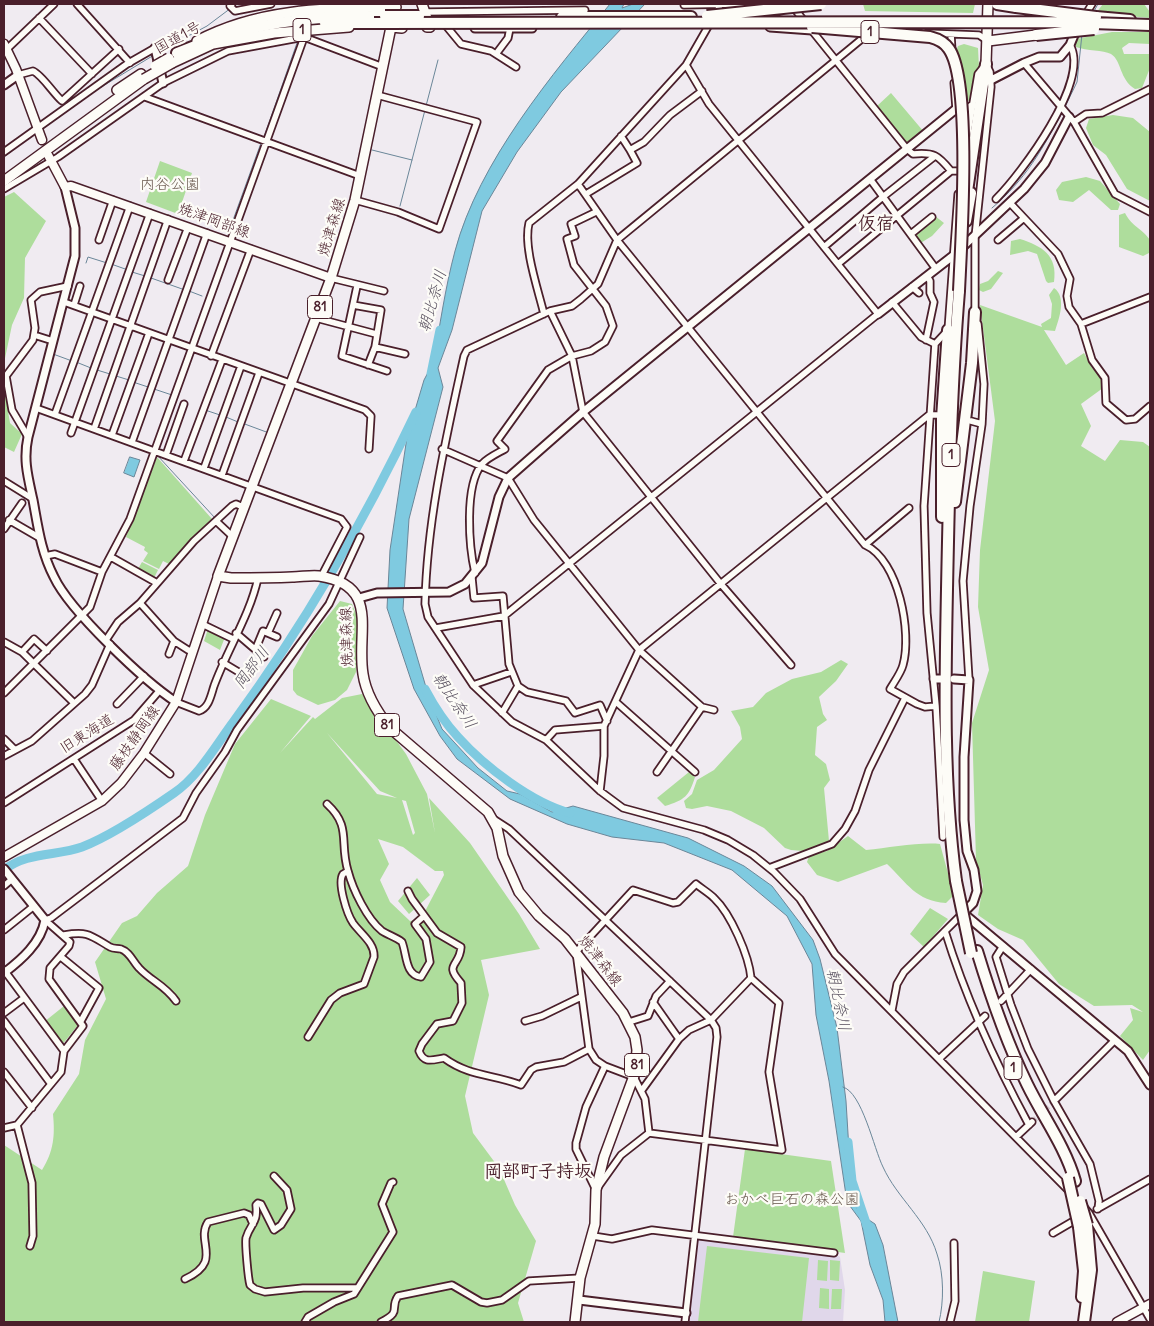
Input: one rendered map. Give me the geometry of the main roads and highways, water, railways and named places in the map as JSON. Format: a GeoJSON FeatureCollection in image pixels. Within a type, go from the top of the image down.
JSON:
{"type":"FeatureCollection","features":[{"type":"Feature","properties":{"kind":"highway"},"geometry":{"type":"LineString","coordinates":[[691,17],[820,4]]}},
{"type":"Feature","properties":{"kind":"highway"},"geometry":{"type":"LineString","coordinates":[[997,4],[1150,25]]}},
{"type":"Feature","properties":{"kind":"highway","name":"1"},"geometry":{"type":"LineString","coordinates":[[172,58],[220,36],[274,22],[324,16],[885,16],[1073,25]]}},
{"type":"Feature","properties":{"kind":"highway","name":"1"},"geometry":{"type":"LineString","coordinates":[[213,44],[255,32],[290,26],[326,23],[739,21],[1150,25]]}},
{"type":"Feature","properties":{"kind":"highway","name":"1"},"geometry":{"type":"LineString","coordinates":[[739,21],[930,37],[945,44],[950,50],[956,66],[959,95],[964,221]]}},
{"type":"Feature","properties":{"kind":"highway"},"geometry":{"type":"LineString","coordinates":[[1036,35],[1068,30],[1150,25]]}},
{"type":"Feature","properties":{"kind":"highway"},"geometry":{"type":"LineString","coordinates":[[964,221],[981,132],[986,64]]}},
{"type":"Feature","properties":{"kind":"highway"},"geometry":{"type":"LineString","coordinates":[[959,881],[954,798],[951,683],[953,516],[964,221],[986,64]]}},
{"type":"Feature","properties":{"kind":"highway","name":"1"},"geometry":{"type":"LineString","coordinates":[[961,291],[948,508],[945,680],[949,788],[959,881],[984,998],[1007,1056],[1071,1179],[1083,1226],[1091,1270],[1081,1321]]}},
{"type":"Feature","properties":{"kind":"highway"},"geometry":{"type":"LineString","coordinates":[[953,516],[972,363],[975,312]]}},
{"type":"Feature","properties":{"kind":"highway"},"geometry":{"type":"LineString","coordinates":[[947,620],[943,579],[941,482],[948,330]]}},
{"type":"Feature","properties":{"kind":"main road"},"geometry":{"type":"LineString","coordinates":[[986,64],[988,4]]}},
{"type":"Feature","properties":{"kind":"main road"},"geometry":{"type":"LineString","coordinates":[[396,5],[392,27],[430,27],[424,8]]}},
{"type":"Feature","properties":{"kind":"main road","name":"国道1号"},"geometry":{"type":"LineString","coordinates":[[4,173],[143,77],[207,36],[262,17],[299,10],[396,5]]}},
{"type":"Feature","properties":{"kind":"main road","name":"国道1号"},"geometry":{"type":"LineString","coordinates":[[172,58],[213,44],[274,32],[392,27]]}},
{"type":"Feature","properties":{"kind":"main road","name":"焼津森線"},"geometry":{"type":"LineString","coordinates":[[392,27],[382,66],[355,200],[331,278],[252,486],[242,507],[218,576],[258,578],[322,577],[338,582],[355,592],[360,598],[362,614],[362,673],[370,699],[379,715],[390,728],[492,818],[503,856],[519,892],[539,916],[576,952],[629,1022],[637,1050],[634,1077],[604,1157],[596,1190],[593,1236],[580,1278],[575,1322]]}},
{"type":"Feature","properties":{"kind":"main road"},"geometry":{"type":"LineString","coordinates":[[988,41],[1036,35]]}},
{"type":"Feature","properties":{"kind":"main road"},"geometry":{"type":"LineString","coordinates":[[5,46],[42,140]]}},
{"type":"Feature","properties":{"kind":"main road","name":"国道1号"},"geometry":{"type":"LineString","coordinates":[[4,180],[143,77]]}},
{"type":"Feature","properties":{"kind":"main road","name":"焼津岡部線"},"geometry":{"type":"LineString","coordinates":[[50,158],[64,187],[71,186],[130,206],[331,278]]}},
{"type":"Feature","properties":{"kind":"main road","name":"藤枝静岡線"},"geometry":{"type":"LineString","coordinates":[[4,857],[102,800],[121,783],[144,753],[176,702],[218,576]]}},
{"type":"Feature","properties":{"kind":"main road"},"geometry":{"type":"LineString","coordinates":[[1117,1322],[1147,1306]]}},
{"type":"Feature","properties":{"kind":"water"},"geometry":{"type":"Polygon","coordinates":[[[610,4],[624,4],[622,8],[633,4],[645,4],[561,92],[517,152],[482,211],[452,330],[438,368],[443,387],[409,519],[403,609],[428,694],[442,729],[478,768],[507,791],[520,794],[552,812],[573,806],[688,838],[744,866],[772,886],[813,940],[820,959],[837,1028],[846,1101],[852,1199],[860,1214],[875,1224],[883,1245],[898,1322],[885,1322],[883,1300],[870,1265],[861,1221],[847,1202],[829,1081],[816,1015],[812,964],[787,916],[732,870],[664,843],[612,837],[567,824],[510,799],[457,759],[440,736],[414,689],[387,608],[390,550],[407,437],[424,380],[433,363],[451,265],[466,217],[481,184],[520,120],[610,4]]]}},
{"type":"Feature","properties":{"kind":"water"},"geometry":{"type":"Polygon","coordinates":[[[130,457],[140,460],[134,477],[124,473],[130,457]]]}},
{"type":"Feature","properties":{"kind":"waterway"},"geometry":{"type":"LineString","coordinates":[[9,42],[50,4]]}},
{"type":"Feature","properties":{"kind":"waterway"},"geometry":{"type":"LineString","coordinates":[[1093,13],[1098,4]]}},
{"type":"Feature","properties":{"kind":"waterway"},"geometry":{"type":"LineString","coordinates":[[160,51],[207,26],[231,8]]}},
{"type":"Feature","properties":{"kind":"waterway"},"geometry":{"type":"LineString","coordinates":[[1065,107],[1077,82],[1082,34]]}},
{"type":"Feature","properties":{"kind":"waterway"},"geometry":{"type":"LineString","coordinates":[[264,137],[297,43]]}},
{"type":"Feature","properties":{"kind":"waterway"},"geometry":{"type":"LineString","coordinates":[[41,130],[98,89],[154,55]]}},
{"type":"Feature","properties":{"kind":"waterway"},"geometry":{"type":"LineString","coordinates":[[426,106],[438,60]]}},
{"type":"Feature","properties":{"kind":"waterway"},"geometry":{"type":"LineString","coordinates":[[400,206],[425,110]]}},
{"type":"Feature","properties":{"kind":"waterway"},"geometry":{"type":"LineString","coordinates":[[992,208],[1024,175],[1040,152],[1062,113]]}},
{"type":"Feature","properties":{"kind":"waterway"},"geometry":{"type":"LineString","coordinates":[[4,157],[35,133]]}},
{"type":"Feature","properties":{"kind":"waterway"},"geometry":{"type":"LineString","coordinates":[[228,234],[261,143]]}},
{"type":"Feature","properties":{"kind":"waterway"},"geometry":{"type":"LineString","coordinates":[[372,150],[412,160]]}},
{"type":"Feature","properties":{"kind":"waterway"},"geometry":{"type":"LineString","coordinates":[[86,263],[88,257],[107,263]]}},
{"type":"Feature","properties":{"kind":"waterway"},"geometry":{"type":"LineString","coordinates":[[111,264],[128,270]]}},
{"type":"Feature","properties":{"kind":"waterway"},"geometry":{"type":"LineString","coordinates":[[132,272],[145,276]]}},
{"type":"Feature","properties":{"kind":"waterway"},"geometry":{"type":"LineString","coordinates":[[151,278],[185,290]]}},
{"type":"Feature","properties":{"kind":"waterway"},"geometry":{"type":"LineString","coordinates":[[189,291],[202,296]]}},
{"type":"Feature","properties":{"kind":"waterway","name":"朝比奈川"},"geometry":{"type":"LineString","coordinates":[[431,374],[440,330]]}},
{"type":"Feature","properties":{"kind":"waterway"},"geometry":{"type":"LineString","coordinates":[[53,354],[72,361]]}},
{"type":"Feature","properties":{"kind":"waterway"},"geometry":{"type":"LineString","coordinates":[[76,362],[91,368]]}},
{"type":"Feature","properties":{"kind":"waterway"},"geometry":{"type":"LineString","coordinates":[[97,370],[110,374]]}},
{"type":"Feature","properties":{"kind":"waterway"},"geometry":{"type":"LineString","coordinates":[[116,376],[129,380]]}},
{"type":"Feature","properties":{"kind":"waterway"},"geometry":{"type":"LineString","coordinates":[[133,382],[148,387]]}},
{"type":"Feature","properties":{"kind":"waterway"},"geometry":{"type":"LineString","coordinates":[[154,389],[172,395]]}},
{"type":"Feature","properties":{"kind":"waterway"},"geometry":{"type":"LineString","coordinates":[[205,410],[220,415]]}},
{"type":"Feature","properties":{"kind":"waterway","name":"岡部川"},"geometry":{"type":"LineString","coordinates":[[4,870],[22,860],[72,850],[93,842],[117,830],[153,807],[174,793],[191,778],[207,760],[309,609],[355,532],[416,412]]}},
{"type":"Feature","properties":{"kind":"waterway"},"geometry":{"type":"LineString","coordinates":[[226,417],[238,422]]}},
{"type":"Feature","properties":{"kind":"waterway"},"geometry":{"type":"LineString","coordinates":[[242,423],[269,433]]}},
{"type":"Feature","properties":{"kind":"waterway"},"geometry":{"type":"LineString","coordinates":[[157,455],[215,518]]}},
{"type":"Feature","properties":{"kind":"waterway","name":"朝比奈川"},"geometry":{"type":"LineString","coordinates":[[425,689],[449,726],[481,760],[510,782],[540,801],[570,813]]}},
{"type":"Feature","properties":{"kind":"waterway"},"geometry":{"type":"LineString","coordinates":[[843,1087],[850,1091],[856,1099],[867,1122],[883,1167],[896,1189],[926,1230],[937,1254],[942,1279],[939,1322]]}},
{"type":"Feature","properties":{"kind":"waterway","name":"朝比奈川"},"geometry":{"type":"LineString","coordinates":[[848,1142],[852,1181],[867,1226]]}},
{"type":"Feature","properties":{"kind":"tunnel"},"geometry":{"type":"LineString","coordinates":[[1032,1122],[1054,1101]]}},
{"type":"Feature","properties":{"kind":"district","name":"仮宿"},"geometry":{"type":"Point","coordinates":[876,224]}},
{"type":"Feature","properties":{"kind":"district","name":"岡部町子持坂"},"geometry":{"type":"Point","coordinates":[538,1172]}},
{"type":"Feature","properties":{"kind":"park label","name":"内谷公園"},"geometry":{"type":"Point","coordinates":[170,185]}},
{"type":"Feature","properties":{"kind":"park label","name":"おかべ巨石の森公園"},"geometry":{"type":"Point","coordinates":[792,1200]}}]}
